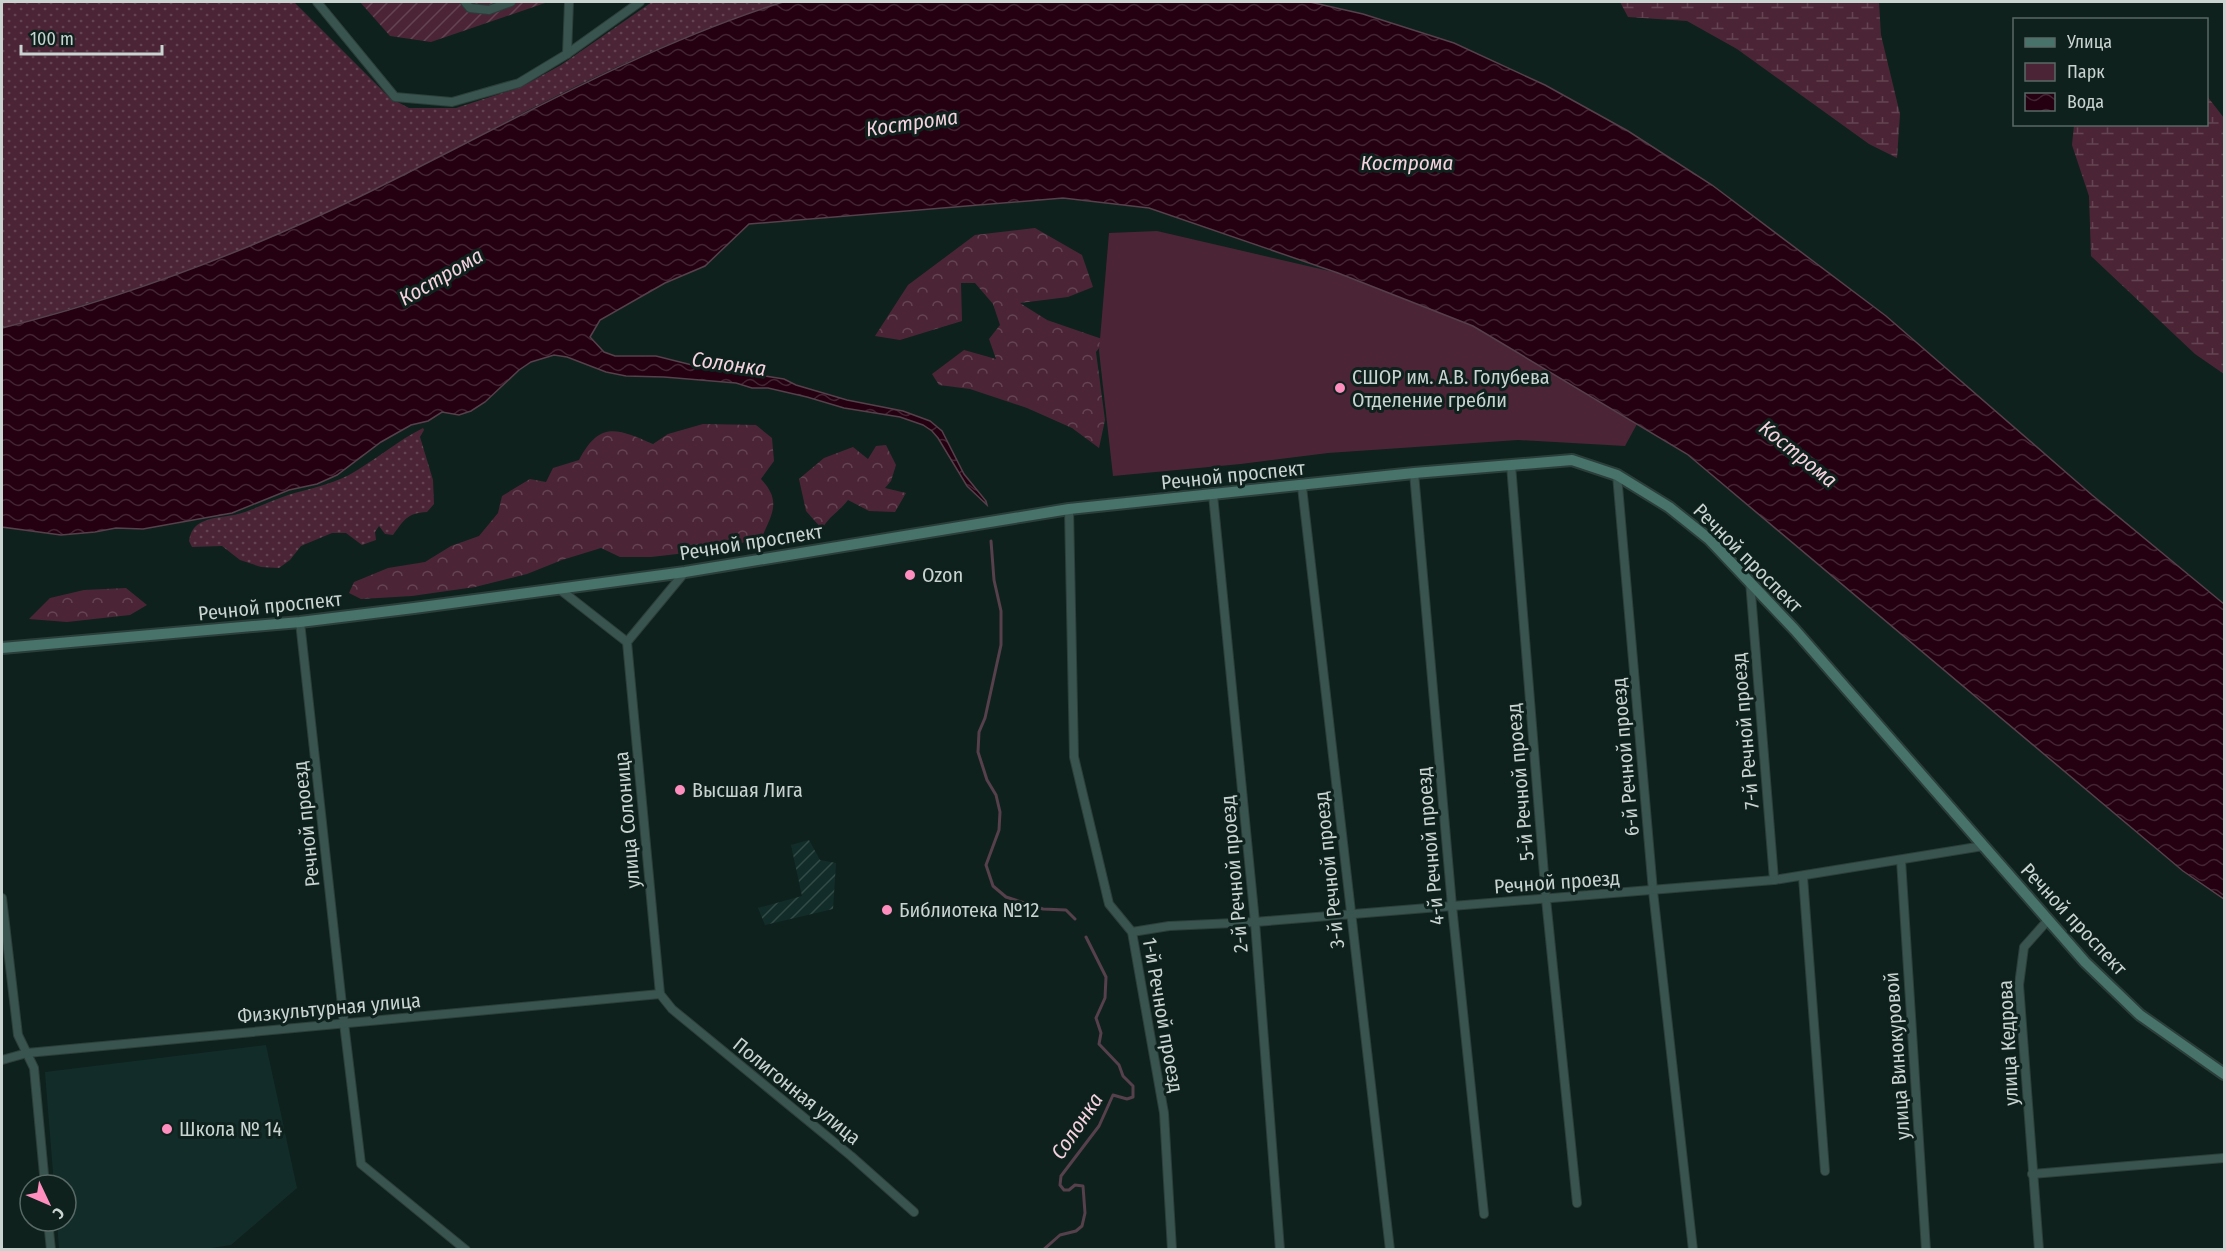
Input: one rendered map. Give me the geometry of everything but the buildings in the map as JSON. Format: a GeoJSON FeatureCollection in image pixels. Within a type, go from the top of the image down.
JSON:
{"type":"FeatureCollection","features":[{"type":"Feature","properties":{"kind":"street"},"geometry":{"type":"LineString","coordinates":[[317,2],[395,98],[452,102],[519,83],[567,54],[640,2]]}},
{"type":"Feature","properties":{"kind":"street"},"geometry":{"type":"LineString","coordinates":[[465,2],[470,8],[489,10],[511,2]]}},
{"type":"Feature","properties":{"kind":"street"},"geometry":{"type":"LineString","coordinates":[[567,54],[569,2]]}},
{"type":"Feature","properties":{"kind":"street","name":"Речной проспект"},"geometry":{"type":"LineString","coordinates":[[2,648],[300,622],[685,572],[1069,509],[1302,487],[1414,473],[1572,460],[1617,476],[1669,507],[1709,539],[1750,580],[2085,962],[2140,1015],[2224,1074]]}},
{"type":"Feature","properties":{"kind":"street","name":"5-й Речной проезд"},"geometry":{"type":"LineString","coordinates":[[1511,465],[1546,899],[1577,1203]]}},
{"type":"Feature","properties":{"kind":"street","name":"4-й Речной проезд"},"geometry":{"type":"LineString","coordinates":[[1414,473],[1452,906],[1484,1214]]}},
{"type":"Feature","properties":{"kind":"street","name":"6-й Речной проезд"},"geometry":{"type":"LineString","coordinates":[[1617,476],[1653,891],[1693,1250]]}},
{"type":"Feature","properties":{"kind":"street","name":"3-й Речной проезд"},"geometry":{"type":"LineString","coordinates":[[1302,487],[1390,1250]]}},
{"type":"Feature","properties":{"kind":"street","name":"2-й Речной проезд"},"geometry":{"type":"LineString","coordinates":[[1213,495],[1255,922],[1280,1250]]}},
{"type":"Feature","properties":{"kind":"street","name":"1-й Речной проезд"},"geometry":{"type":"LineString","coordinates":[[1069,509],[1074,757],[1109,904],[1132,932],[1164,1113],[1172,1250]]}},
{"type":"Feature","properties":{"kind":"street"},"geometry":{"type":"LineString","coordinates":[[558,588],[627,642],[685,572]]}},
{"type":"Feature","properties":{"kind":"street","name":"7-й Речной проезд"},"geometry":{"type":"LineString","coordinates":[[1750,580],[1774,880]]}},
{"type":"Feature","properties":{"kind":"street","name":"Речной проезд"},"geometry":{"type":"LineString","coordinates":[[300,622],[344,1023],[362,1164],[466,1250]]}},
{"type":"Feature","properties":{"kind":"street","name":"улица Солоница"},"geometry":{"type":"LineString","coordinates":[[627,642],[660,994]]}},
{"type":"Feature","properties":{"kind":"street","name":"Речной проезд"},"geometry":{"type":"LineString","coordinates":[[1132,932],[1169,926],[1255,922],[1774,880],[1983,846]]}},
{"type":"Feature","properties":{"kind":"street","name":"улица Винокуровой"},"geometry":{"type":"LineString","coordinates":[[1901,860],[1926,1250]]}},
{"type":"Feature","properties":{"kind":"street"},"geometry":{"type":"LineString","coordinates":[[1803,876],[1825,1171]]}},
{"type":"Feature","properties":{"kind":"street"},"geometry":{"type":"LineString","coordinates":[[2,898],[18,1035],[34,1068],[44,1173]]}},
{"type":"Feature","properties":{"kind":"street","name":"улица Кедрова"},"geometry":{"type":"LineString","coordinates":[[2039,1250],[2019,985],[2024,947],[2048,920]]}},
{"type":"Feature","properties":{"kind":"street","name":"Физкультурная улица"},"geometry":{"type":"LineString","coordinates":[[2,1060],[27,1053],[660,994]]}},
{"type":"Feature","properties":{"kind":"street","name":"Полигонная улица"},"geometry":{"type":"LineString","coordinates":[[660,994],[672,1009],[851,1156],[914,1212]]}},
{"type":"Feature","properties":{"kind":"street"},"geometry":{"type":"LineString","coordinates":[[2032,1174],[2224,1158]]}},
{"type":"Feature","properties":{"kind":"street"},"geometry":{"type":"LineString","coordinates":[[49,1233],[51,1250]]}},
{"type":"Feature","properties":{"kind":"shaded area"},"geometry":{"type":"Polygon","coordinates":[[[809,840],[820,860],[836,863],[833,909],[765,925],[758,908],[802,896],[791,845],[809,840]]]}},
{"type":"Feature","properties":{"kind":"shaded area","name":"Школа № 14"},"geometry":{"type":"Polygon","coordinates":[[[266,1045],[297,1188],[231,1245],[198,1250],[59,1249],[58,1233],[78,1233],[78,1173],[53,1173],[45,1072],[266,1045]]]}},
{"type":"Feature","properties":{"kind":"green space"},"geometry":{"type":"Polygon","coordinates":[[[2,2],[294,2],[390,98],[409,108],[456,108],[521,87],[561,65],[652,2],[783,2],[687,37],[607,72],[369,192],[272,237],[206,264],[138,287],[2,328],[2,2]]]}},
{"type":"Feature","properties":{"kind":"green space"},"geometry":{"type":"Polygon","coordinates":[[[360,2],[548,2],[431,42],[390,36],[360,2]]]}},
{"type":"Feature","properties":{"kind":"green space"},"geometry":{"type":"Polygon","coordinates":[[[1620,2],[1879,2],[1881,35],[1900,114],[1897,158],[1869,144],[1737,49],[1687,21],[1628,17],[1620,2]]]}},
{"type":"Feature","properties":{"kind":"green space"},"geometry":{"type":"Polygon","coordinates":[[[2208,97],[2224,118],[2224,374],[2195,354],[2091,256],[2089,196],[2072,145],[2074,126],[2208,126],[2208,97]]]}},
{"type":"Feature","properties":{"kind":"green space"},"geometry":{"type":"Polygon","coordinates":[[[1035,228],[1082,255],[1093,287],[1068,297],[1020,303],[1047,320],[1105,340],[1096,352],[1105,420],[1099,448],[1072,428],[1027,408],[970,389],[939,385],[932,374],[964,350],[996,359],[989,339],[1000,325],[993,304],[975,283],[961,283],[962,321],[900,340],[875,336],[908,285],[975,235],[1035,228]]]}},
{"type":"Feature","properties":{"kind":"green space","name":"СШОР им. А.В. Голубева Отделение гребли"},"geometry":{"type":"Polygon","coordinates":[[[1157,231],[1338,273],[1473,326],[1637,424],[1625,446],[1518,440],[1328,453],[1113,476],[1099,351],[1109,233],[1157,231]]]}},
{"type":"Feature","properties":{"kind":"green space"},"geometry":{"type":"Polygon","coordinates":[[[703,424],[756,425],[772,438],[774,461],[761,479],[771,494],[773,507],[762,537],[721,549],[651,557],[620,557],[601,548],[527,574],[475,587],[412,596],[361,599],[349,593],[354,582],[388,568],[425,562],[451,546],[479,536],[498,513],[502,496],[530,479],[546,482],[553,468],[579,460],[587,447],[602,433],[620,432],[653,444],[668,434],[703,424]]]}},
{"type":"Feature","properties":{"kind":"green space"},"geometry":{"type":"Polygon","coordinates":[[[423,428],[420,437],[433,480],[434,504],[427,512],[407,518],[393,535],[385,534],[379,526],[375,532],[376,540],[362,545],[346,533],[332,533],[301,546],[290,560],[279,568],[261,567],[240,560],[222,546],[192,547],[189,541],[196,526],[203,522],[245,512],[349,475],[423,428]]]}},
{"type":"Feature","properties":{"kind":"green space"},"geometry":{"type":"Polygon","coordinates":[[[886,445],[896,465],[891,481],[885,488],[906,493],[895,512],[869,511],[848,500],[822,529],[806,511],[799,479],[824,458],[853,447],[868,459],[876,446],[886,445]]]}},
{"type":"Feature","properties":{"kind":"green space"},"geometry":{"type":"Polygon","coordinates":[[[126,588],[147,605],[130,615],[67,622],[29,619],[50,598],[84,590],[126,588]]]}},
{"type":"Feature","properties":{"kind":"water","name":"Кострома"},"geometry":{"type":"Polygon","coordinates":[[[783,2],[1310,2],[1363,14],[1454,43],[1545,85],[1628,131],[1712,185],[1886,316],[2092,495],[2224,604],[2224,899],[2183,871],[1687,454],[1473,326],[1338,273],[1149,208],[1063,198],[749,224],[705,266],[665,283],[600,320],[590,337],[604,352],[615,356],[656,356],[704,368],[739,369],[784,379],[796,385],[847,400],[903,411],[930,421],[942,431],[964,474],[987,505],[967,486],[932,431],[923,425],[900,417],[844,408],[807,397],[768,388],[752,388],[736,383],[626,376],[554,355],[531,362],[519,370],[485,402],[471,411],[459,415],[442,412],[428,421],[411,425],[381,442],[337,475],[317,484],[289,490],[232,513],[143,529],[116,528],[61,535],[2,527],[2,328],[139,288],[272,237],[359,197],[620,66],[728,21],[783,2]]]}},
{"type":"Feature","properties":{"kind":"waterway","name":"Солонка"},"geometry":{"type":"LineString","coordinates":[[991,541],[994,580],[1001,611],[1001,645],[985,718],[979,732],[978,752],[987,780],[996,795],[1000,812],[999,830],[986,865],[993,886],[1006,897],[1043,909],[1066,910],[1075,919]]}},
{"type":"Feature","properties":{"kind":"waterway","name":"Солонка"},"geometry":{"type":"LineString","coordinates":[[1043,1250],[1060,1235],[1076,1231],[1082,1226],[1085,1213],[1083,1186],[1075,1185],[1069,1190],[1064,1190],[1060,1185],[1061,1176],[1099,1126],[1113,1095],[1127,1099],[1133,1097],[1133,1086],[1123,1076],[1119,1065],[1099,1044],[1101,1033],[1096,1018],[1105,998],[1106,977],[1086,937]]}},
{"type":"Feature","properties":{"kind":"place","name":"СШОР им. А.В. Голубева Отделение гребли"},"geometry":{"type":"Point","coordinates":[1340,388]}},
{"type":"Feature","properties":{"kind":"place","name":"Ozon"},"geometry":{"type":"Point","coordinates":[910,575]}},
{"type":"Feature","properties":{"kind":"place","name":"Высшая Лига"},"geometry":{"type":"Point","coordinates":[680,790]}},
{"type":"Feature","properties":{"kind":"place","name":"Библиотека №12"},"geometry":{"type":"Point","coordinates":[887,910]}},
{"type":"Feature","properties":{"kind":"place","name":"Школа № 14"},"geometry":{"type":"Point","coordinates":[167,1129]}}]}
